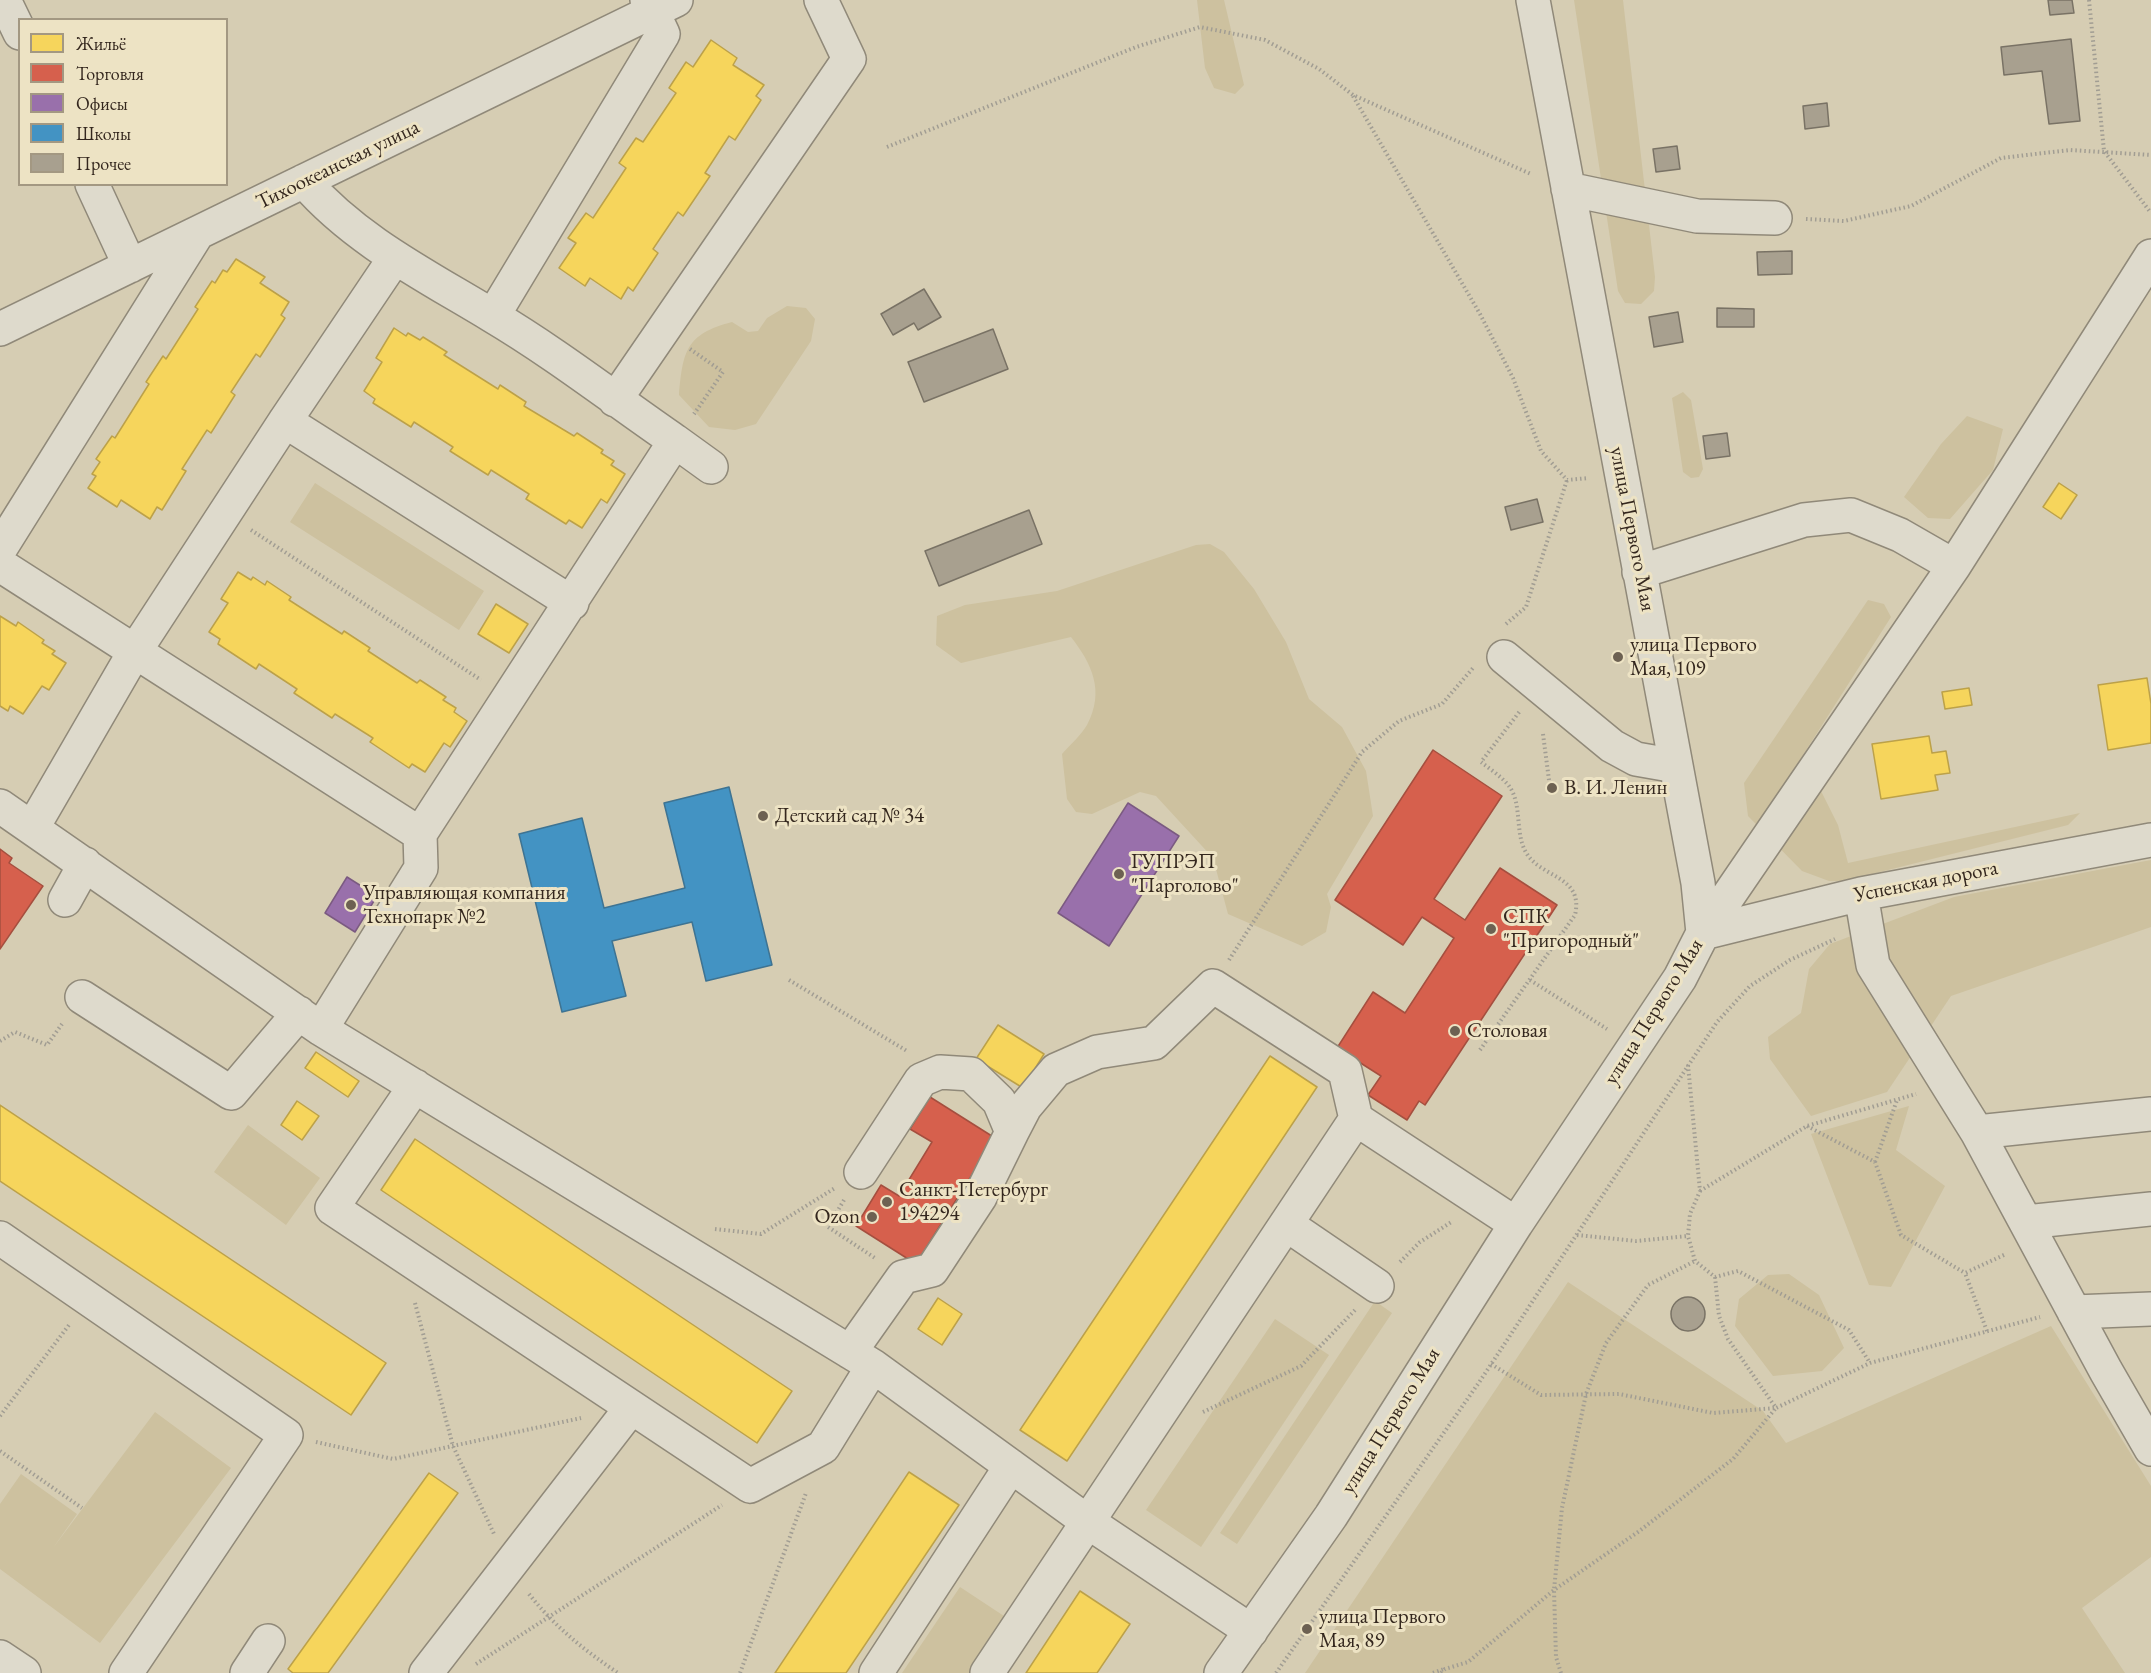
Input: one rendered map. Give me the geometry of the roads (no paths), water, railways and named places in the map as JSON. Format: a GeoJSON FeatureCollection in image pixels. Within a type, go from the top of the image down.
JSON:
{"type":"FeatureCollection","features":[{"type":"Feature","properties":{"kind":"street"},"geometry":{"type":"LineString","coordinates":[[4,0],[18,29]]}},
{"type":"Feature","properties":{"kind":"street"},"geometry":{"type":"LineString","coordinates":[[615,400],[849,59],[821,0]]}},
{"type":"Feature","properties":{"kind":"street","name":"улица Первого Мая"},"geometry":{"type":"LineString","coordinates":[[1221,1673],[1331,1516],[1516,1224],[1680,978],[1704,933],[1698,883],[1533,0]]}},
{"type":"Feature","properties":{"kind":"street"},"geometry":{"type":"LineString","coordinates":[[493,316],[663,34],[659,4]]}},
{"type":"Feature","properties":{"kind":"street","name":"Тихоокеанская улица"},"geometry":{"type":"LineString","coordinates":[[0,329],[197,234],[659,4]]}},
{"type":"Feature","properties":{"kind":"street"},"geometry":{"type":"LineString","coordinates":[[304,181],[326,204],[394,259],[493,316],[711,467]]}},
{"type":"Feature","properties":{"kind":"street"},"geometry":{"type":"LineString","coordinates":[[93,186],[130,266]]}},
{"type":"Feature","properties":{"kind":"street"},"geometry":{"type":"LineString","coordinates":[[1568,189],[1697,216],[1775,218]]}},
{"type":"Feature","properties":{"kind":"street"},"geometry":{"type":"LineString","coordinates":[[0,549],[197,234]]}},
{"type":"Feature","properties":{"kind":"street"},"geometry":{"type":"LineString","coordinates":[[1704,933],[1954,566],[2151,256]]}},
{"type":"Feature","properties":{"kind":"street"},"geometry":{"type":"LineString","coordinates":[[33,827],[135,651],[394,259]]}},
{"type":"Feature","properties":{"kind":"street"},"geometry":{"type":"LineString","coordinates":[[285,421],[572,603]]}},
{"type":"Feature","properties":{"kind":"street"},"geometry":{"type":"LineString","coordinates":[[82,997],[231,1093],[310,1021],[422,868],[420,834],[675,441]]}},
{"type":"Feature","properties":{"kind":"street"},"geometry":{"type":"LineString","coordinates":[[1640,572],[1804,520],[1851,515],[1900,535],[1954,566]]}},
{"type":"Feature","properties":{"kind":"street"},"geometry":{"type":"LineString","coordinates":[[0,565],[420,834]]}},
{"type":"Feature","properties":{"kind":"street"},"geometry":{"type":"LineString","coordinates":[[1494,650],[1612,746],[1635,759],[1676,766]]}},
{"type":"Feature","properties":{"kind":"street"},"geometry":{"type":"LineString","coordinates":[[0,806],[310,1021],[862,1359],[1088,1522],[1251,1631]]}},
{"type":"Feature","properties":{"kind":"street","name":"Успенская дорога"},"geometry":{"type":"LineString","coordinates":[[1704,933],[1861,894],[2151,840]]}},
{"type":"Feature","properties":{"kind":"street"},"geometry":{"type":"LineString","coordinates":[[65,900],[85,864]]}},
{"type":"Feature","properties":{"kind":"street"},"geometry":{"type":"LineString","coordinates":[[1861,894],[1873,964],[1977,1132],[2151,1449]]}},
{"type":"Feature","properties":{"kind":"street"},"geometry":{"type":"LineString","coordinates":[[415,1086],[332,1208],[750,1486],[823,1447],[862,1359],[903,1277],[932,1270],[980,1197],[1025,1107],[1056,1070],[1096,1052],[1154,1043],[1213,986],[1345,1071],[1356,1119],[1516,1224]]}},
{"type":"Feature","properties":{"kind":"street"},"geometry":{"type":"LineString","coordinates":[[861,1172],[921,1080],[940,1072],[971,1074],[999,1101],[1012,1132]]}},
{"type":"Feature","properties":{"kind":"street"},"geometry":{"type":"LineString","coordinates":[[1977,1132],[2151,1114]]}},
{"type":"Feature","properties":{"kind":"street"},"geometry":{"type":"LineString","coordinates":[[987,1673],[1356,1119]]}},
{"type":"Feature","properties":{"kind":"street"},"geometry":{"type":"LineString","coordinates":[[2031,1232],[2151,1209]]}},
{"type":"Feature","properties":{"kind":"street"},"geometry":{"type":"LineString","coordinates":[[1286,1224],[1377,1286]]}},
{"type":"Feature","properties":{"kind":"street"},"geometry":{"type":"LineString","coordinates":[[0,1238],[286,1435],[126,1673]]}},
{"type":"Feature","properties":{"kind":"street"},"geometry":{"type":"LineString","coordinates":[[2074,1312],[2151,1309]]}},
{"type":"Feature","properties":{"kind":"street"},"geometry":{"type":"LineString","coordinates":[[426,1673],[631,1408]]}},
{"type":"Feature","properties":{"kind":"street"},"geometry":{"type":"LineString","coordinates":[[876,1673],[1011,1466]]}},
{"type":"Feature","properties":{"kind":"street"},"geometry":{"type":"LineString","coordinates":[[247,1673],[268,1641]]}},
{"type":"Feature","properties":{"kind":"street"},"geometry":{"type":"LineString","coordinates":[[0,1657],[24,1673]]}},
{"type":"Feature","properties":{"kind":"place","name":"улица Первого Мая, 109"},"geometry":{"type":"Point","coordinates":[1618,657]}},
{"type":"Feature","properties":{"kind":"place","name":"В. И. Ленин"},"geometry":{"type":"Point","coordinates":[1552,788]}},
{"type":"Feature","properties":{"kind":"place","name":"Детский сад № 34"},"geometry":{"type":"Point","coordinates":[763,816]}},
{"type":"Feature","properties":{"kind":"place","name":"ГУПРЭП \"Парголово\""},"geometry":{"type":"Point","coordinates":[1119,874]}},
{"type":"Feature","properties":{"kind":"place","name":"Управляющая компания Технопарк №2"},"geometry":{"type":"Point","coordinates":[351,905]}},
{"type":"Feature","properties":{"kind":"place","name":"СПК \"Пригородный\""},"geometry":{"type":"Point","coordinates":[1491,929]}},
{"type":"Feature","properties":{"kind":"place","name":"Столовая"},"geometry":{"type":"Point","coordinates":[1455,1031]}},
{"type":"Feature","properties":{"kind":"place","name":"Санкт-Петербург 194294"},"geometry":{"type":"Point","coordinates":[887,1202]}},
{"type":"Feature","properties":{"kind":"place","name":"Ozon"},"geometry":{"type":"Point","coordinates":[872,1217]}},
{"type":"Feature","properties":{"kind":"place","name":"улица Первого Мая, 89"},"geometry":{"type":"Point","coordinates":[1307,1629]}}]}
